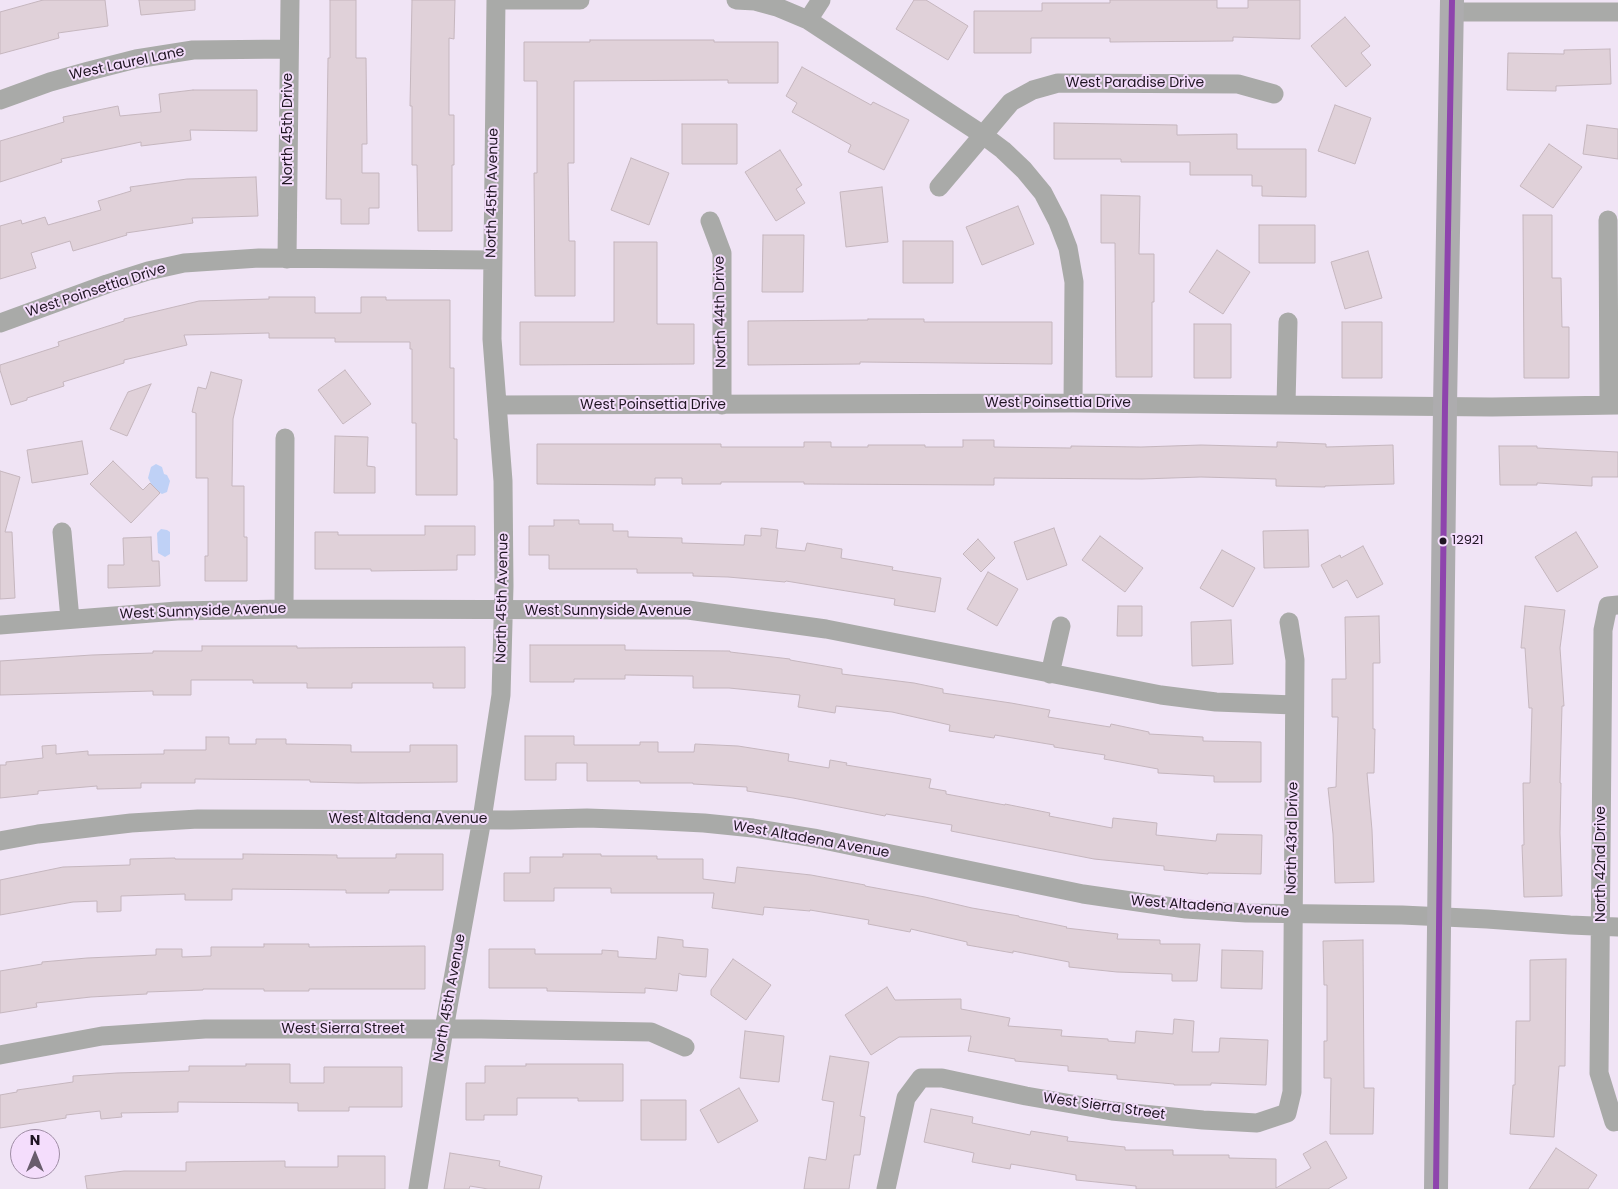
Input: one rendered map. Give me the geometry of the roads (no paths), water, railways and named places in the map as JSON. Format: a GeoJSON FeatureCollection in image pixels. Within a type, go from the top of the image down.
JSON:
{"type":"FeatureCollection","features":[{"type":"Feature","properties":{"kind":"main road"},"geometry":{"type":"LineString","coordinates":[[1436,1189],[1445,406],[1452,6]]}},
{"type":"Feature","properties":{"kind":"street","name":"North 45th Drive"},"geometry":{"type":"LineString","coordinates":[[287,258],[290,0]]}},
{"type":"Feature","properties":{"kind":"street","name":"North 45th Avenue"},"geometry":{"type":"LineString","coordinates":[[418,1189],[444,1029],[482,819],[501,695],[504,611],[503,481],[492,339],[496,0]]}},
{"type":"Feature","properties":{"kind":"street"},"geometry":{"type":"LineString","coordinates":[[504,0],[580,0]]}},
{"type":"Feature","properties":{"kind":"street"},"geometry":{"type":"LineString","coordinates":[[736,0],[755,1],[777,7],[808,20],[983,135],[1003,150],[1043,192],[1068,248],[1074,282],[1073,403]]}},
{"type":"Feature","properties":{"kind":"street"},"geometry":{"type":"LineString","coordinates":[[808,20],[821,0]]}},
{"type":"Feature","properties":{"kind":"street"},"geometry":{"type":"LineString","coordinates":[[1452,6],[1597,6],[1618,12]]}},
{"type":"Feature","properties":{"kind":"street","name":"West Laurel Lane"},"geometry":{"type":"LineString","coordinates":[[0,100],[89,70],[136,59],[193,50],[288,49]]}},
{"type":"Feature","properties":{"kind":"street","name":"West Paradise Drive"},"geometry":{"type":"LineString","coordinates":[[938,187],[1011,102],[1033,90],[1058,83],[1238,84],[1274,94]]}},
{"type":"Feature","properties":{"kind":"street"},"geometry":{"type":"LineString","coordinates":[[1608,220],[1613,405]]}},
{"type":"Feature","properties":{"kind":"street","name":"North 44th Drive"},"geometry":{"type":"LineString","coordinates":[[710,221],[722,253],[722,405]]}},
{"type":"Feature","properties":{"kind":"street","name":"West Poinsettia Drive"},"geometry":{"type":"LineString","coordinates":[[0,323],[148,271],[184,263],[260,258],[492,260]]}},
{"type":"Feature","properties":{"kind":"street"},"geometry":{"type":"LineString","coordinates":[[1286,404],[1288,322]]}},
{"type":"Feature","properties":{"kind":"street","name":"West Poinsettia Drive"},"geometry":{"type":"LineString","coordinates":[[497,405],[1073,403],[1445,406],[1613,405]]}},
{"type":"Feature","properties":{"kind":"street"},"geometry":{"type":"LineString","coordinates":[[284,609],[285,438]]}},
{"type":"Feature","properties":{"kind":"street"},"geometry":{"type":"LineString","coordinates":[[62,532],[70,619]]}},
{"type":"Feature","properties":{"kind":"street","name":"North 42nd Drive"},"geometry":{"type":"LineString","coordinates":[[1613,605],[1603,630],[1609,926],[1600,1073],[1614,1122]]}},
{"type":"Feature","properties":{"kind":"street","name":"West Sunnyside Avenue"},"geometry":{"type":"LineString","coordinates":[[0,626],[177,611],[284,609],[688,610],[826,630],[1161,695],[1216,702],[1294,704]]}},
{"type":"Feature","properties":{"kind":"street","name":"North 43rd Drive"},"geometry":{"type":"LineString","coordinates":[[1287,1113],[1292,1092],[1295,660],[1289,622]]}},
{"type":"Feature","properties":{"kind":"street"},"geometry":{"type":"LineString","coordinates":[[1050,674],[1061,626]]}},
{"type":"Feature","properties":{"kind":"street","name":"West Altadena Avenue"},"geometry":{"type":"LineString","coordinates":[[0,841],[38,834],[131,823],[198,819],[606,818],[704,823],[752,828],[814,838],[1083,894],[1186,909],[1292,914],[1440,917],[1609,926]]}},
{"type":"Feature","properties":{"kind":"street","name":"West Sierra Street"},"geometry":{"type":"LineString","coordinates":[[0,1055],[102,1036],[255,1029],[651,1032],[685,1047]]}},
{"type":"Feature","properties":{"kind":"street","name":"West Sierra Street"},"geometry":{"type":"LineString","coordinates":[[886,1189],[906,1098],[921,1078],[942,1078],[1026,1096],[1112,1111],[1194,1119],[1257,1123],[1287,1113]]}},
{"type":"Feature","properties":{"kind":"water"},"geometry":{"type":"Polygon","coordinates":[[[156,464],[162,467],[164,474],[167,475],[170,481],[167,492],[162,494],[154,489],[148,478],[151,467],[156,464]]]}},
{"type":"Feature","properties":{"kind":"water"},"geometry":{"type":"Polygon","coordinates":[[[161,529],[170,532],[170,554],[165,557],[158,553],[157,533],[161,529]]]}},
{"type":"Feature","properties":{"kind":"place","name":"12921"},"geometry":{"type":"Point","coordinates":[1443,541]}}]}
